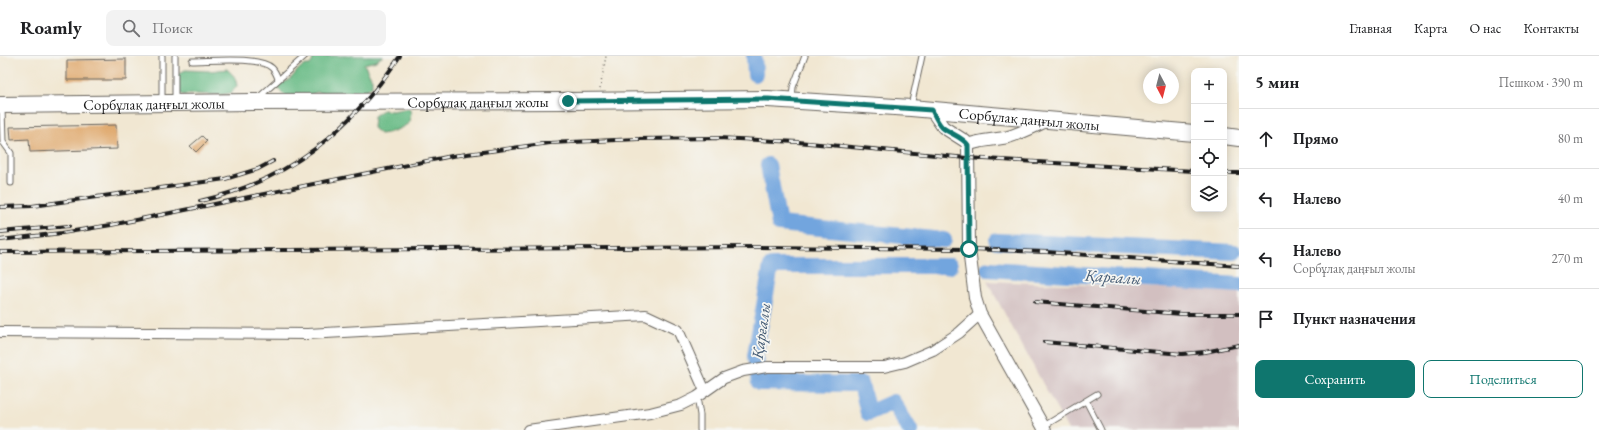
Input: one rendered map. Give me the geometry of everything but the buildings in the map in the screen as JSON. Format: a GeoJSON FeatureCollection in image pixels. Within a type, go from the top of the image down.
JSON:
{"type":"FeatureCollection","features":[{"type":"Feature","properties":{"kind":"main road","name":"Сорбұлақ даңғыл жолы"},"geometry":{"type":"LineString","coordinates":[[1,105],[768,99],[911,108],[1191,134]]}},
{"type":"Feature","properties":{"kind":"main road"},"geometry":{"type":"LineString","coordinates":[[1227,136],[1239,138]]}},
{"type":"Feature","properties":{"kind":"street"},"geometry":{"type":"LineString","coordinates":[[932,110],[943,127],[965,141],[968,145],[969,249],[975,298],[980,314],[1044,428]]}},
{"type":"Feature","properties":{"kind":"street"},"geometry":{"type":"LineString","coordinates":[[968,145],[975,142],[1008,137],[1048,120]]}},
{"type":"Feature","properties":{"kind":"street"},"geometry":{"type":"LineString","coordinates":[[528,430],[650,413],[681,405],[701,394],[724,378],[743,371],[767,367],[884,367],[904,362],[933,350],[952,338],[980,314]]}},
{"type":"Feature","properties":{"kind":"street"},"geometry":{"type":"LineString","coordinates":[[0,332],[308,334],[646,315],[678,330],[701,394]]}},
{"type":"Feature","properties":{"kind":"lane"},"geometry":{"type":"LineString","coordinates":[[162,56],[168,104]]}},
{"type":"Feature","properties":{"kind":"lane"},"geometry":{"type":"LineString","coordinates":[[168,104],[175,56]]}},
{"type":"Feature","properties":{"kind":"lane"},"geometry":{"type":"LineString","coordinates":[[253,102],[305,56]]}},
{"type":"Feature","properties":{"kind":"lane"},"geometry":{"type":"LineString","coordinates":[[792,100],[793,87],[805,56]]}},
{"type":"Feature","properties":{"kind":"lane"},"geometry":{"type":"LineString","coordinates":[[911,108],[922,56]]}},
{"type":"Feature","properties":{"kind":"lane"},"geometry":{"type":"LineString","coordinates":[[192,61],[259,61],[272,68],[278,79]]}},
{"type":"Feature","properties":{"kind":"lane"},"geometry":{"type":"LineString","coordinates":[[1,105],[4,142],[10,153],[11,183]]}},
{"type":"Feature","properties":{"kind":"lane"},"geometry":{"type":"LineString","coordinates":[[700,430],[701,394]]}},
{"type":"Feature","properties":{"kind":"lane"},"geometry":{"type":"LineString","coordinates":[[1044,428],[1097,394]]}},
{"type":"Feature","properties":{"kind":"lane"},"geometry":{"type":"LineString","coordinates":[[1086,401],[1101,430]]}},
{"type":"Feature","properties":{"kind":"path"},"geometry":{"type":"LineString","coordinates":[[598,101],[606,56]]}},
{"type":"Feature","properties":{"kind":"shaded area"},"geometry":{"type":"Polygon","coordinates":[[[987,281],[1239,291],[1239,430],[1068,430],[987,281]]]}},
{"type":"Feature","properties":{"kind":"green space"},"geometry":{"type":"Polygon","coordinates":[[[311,56],[383,56],[376,61],[364,64],[372,79],[372,86],[364,92],[325,94],[317,92],[308,96],[288,98],[279,90],[277,84],[289,80],[298,69],[303,66],[310,65],[313,60],[311,56]]]}},
{"type":"Feature","properties":{"kind":"green space"},"geometry":{"type":"Polygon","coordinates":[[[227,69],[235,77],[237,86],[231,93],[218,95],[183,95],[177,92],[177,75],[185,70],[210,71],[227,69]]]}},
{"type":"Feature","properties":{"kind":"green space"},"geometry":{"type":"Polygon","coordinates":[[[409,108],[411,113],[409,123],[402,127],[391,132],[380,134],[373,128],[374,116],[383,110],[392,111],[409,108]]]}},
{"type":"Feature","properties":{"kind":"waterway","name":"Қарғалы"},"geometry":{"type":"LineString","coordinates":[[754,56],[755,74]]}},
{"type":"Feature","properties":{"kind":"waterway","name":"Қарғалы"},"geometry":{"type":"LineString","coordinates":[[768,165],[779,224],[944,240]]}},
{"type":"Feature","properties":{"kind":"waterway","name":"Қарғалы"},"geometry":{"type":"LineString","coordinates":[[997,241],[1234,252]]}},
{"type":"Feature","properties":{"kind":"waterway","name":"Қарғалы"},"geometry":{"type":"LineString","coordinates":[[910,430],[893,402],[868,413],[861,384],[759,383],[755,356],[771,266],[950,266]]}},
{"type":"Feature","properties":{"kind":"waterway","name":"Қарғалы"},"geometry":{"type":"LineString","coordinates":[[988,269],[1239,285]]}},
{"type":"Feature","properties":{"kind":"railway"},"geometry":{"type":"LineString","coordinates":[[200,201],[232,192],[262,180],[290,166],[315,149],[360,107],[381,83],[400,56]]}},
{"type":"Feature","properties":{"kind":"railway"},"geometry":{"type":"LineString","coordinates":[[0,240],[62,233],[111,225],[452,156],[550,143],[638,139],[718,138],[798,142],[967,158],[1191,171]]}},
{"type":"Feature","properties":{"kind":"railway"},"geometry":{"type":"LineString","coordinates":[[0,207],[32,206],[225,179],[258,169],[273,161]]}},
{"type":"Feature","properties":{"kind":"railway"},"geometry":{"type":"LineString","coordinates":[[1227,173],[1239,173]]}},
{"type":"Feature","properties":{"kind":"railway"},"geometry":{"type":"LineString","coordinates":[[0,232],[69,226]]}},
{"type":"Feature","properties":{"kind":"railway"},"geometry":{"type":"LineString","coordinates":[[0,252],[756,247],[969,249],[1046,252],[1239,266]]}},
{"type":"Feature","properties":{"kind":"railway"},"geometry":{"type":"LineString","coordinates":[[1035,302],[1182,314],[1239,314]]}},
{"type":"Feature","properties":{"kind":"railway"},"geometry":{"type":"LineString","coordinates":[[1044,342],[1182,354],[1205,352],[1239,345]]}},
{"type":"Feature","properties":{"kind":"route"},"geometry":{"type":"LineString","coordinates":[[568,101],[768,99],[932,110],[943,127],[965,141],[968,145],[969,249]]}}]}
